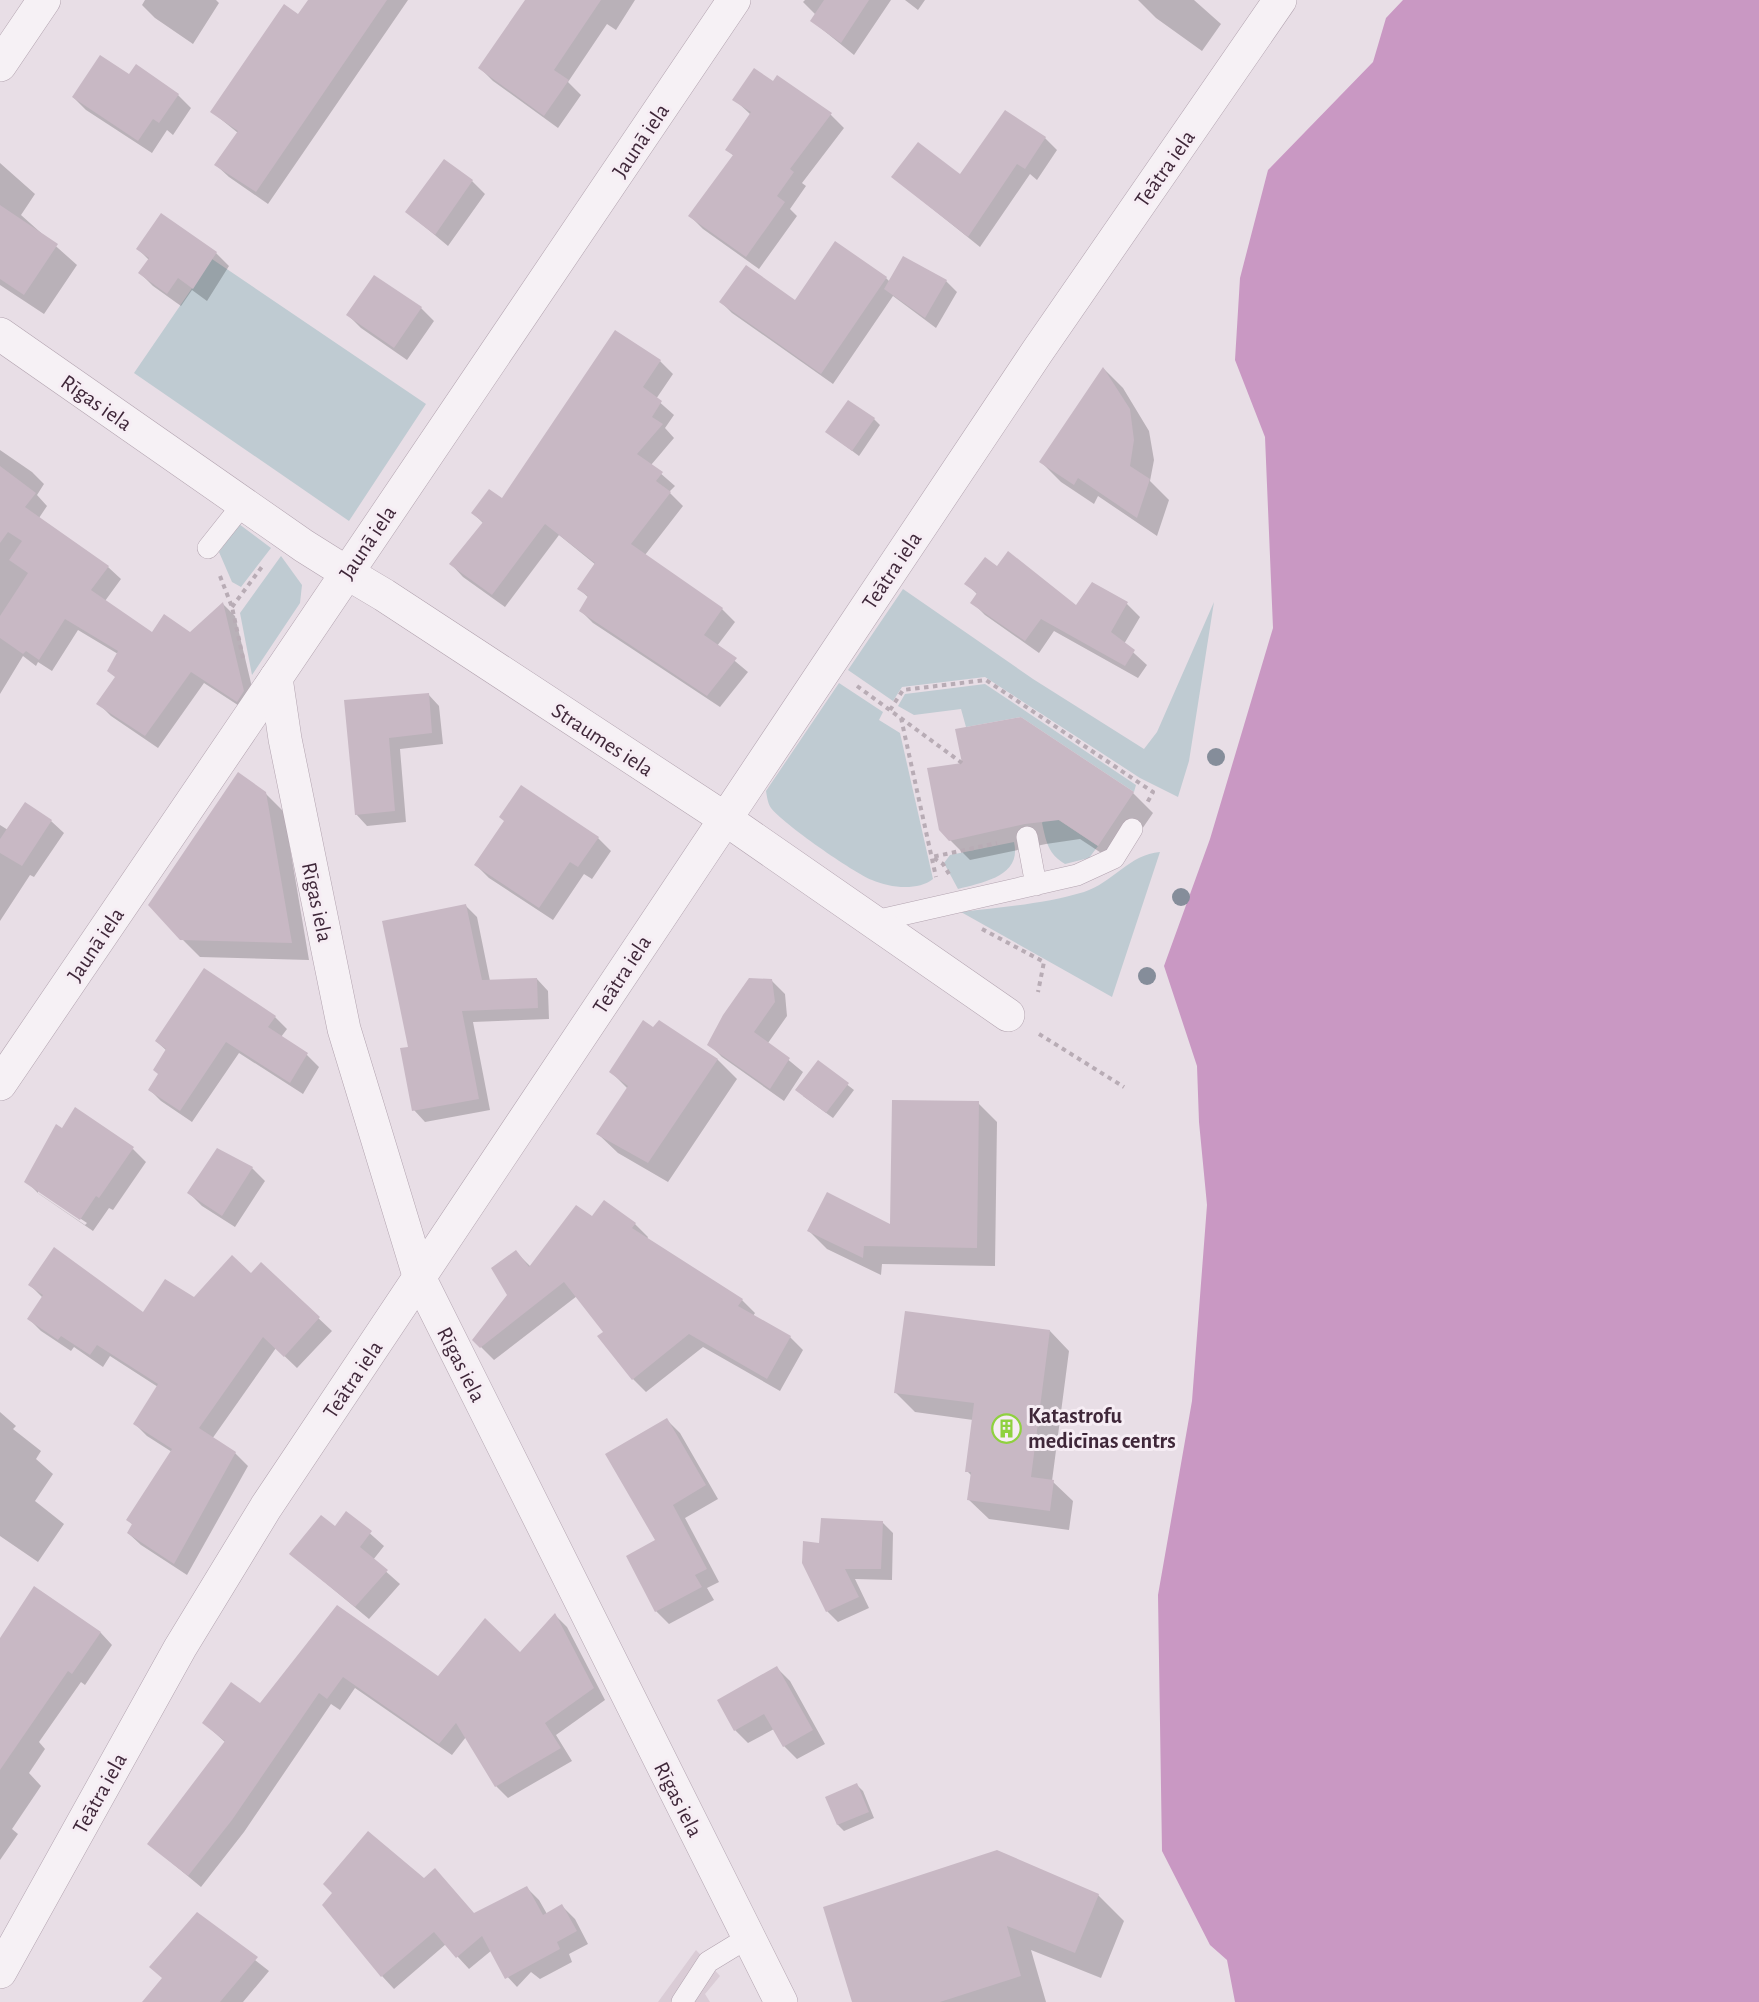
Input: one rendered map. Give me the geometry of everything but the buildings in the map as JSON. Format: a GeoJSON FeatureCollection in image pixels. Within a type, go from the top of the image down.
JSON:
{"type":"FeatureCollection","features":[{"type":"Feature","properties":{"kind":"street"},"geometry":{"type":"LineString","coordinates":[[0,65],[44,0]]}},
{"type":"Feature","properties":{"kind":"street","name":"Jaunā iela"},"geometry":{"type":"LineString","coordinates":[[0,1084],[734,0]]}},
{"type":"Feature","properties":{"kind":"street","name":"Teātra iela"},"geometry":{"type":"LineString","coordinates":[[0,1972],[186,1638],[266,1507],[1037,351],[1280,0]]}},
{"type":"Feature","properties":{"kind":"street","name":"Rīgas iela"},"geometry":{"type":"LineString","coordinates":[[0,334],[194,469]]}},
{"type":"Feature","properties":{"kind":"street","name":"Straumes iela"},"geometry":{"type":"LineString","coordinates":[[194,469],[347,573],[724,818],[1008,1015]]}},
{"type":"Feature","properties":{"kind":"street","name":"Rīgas iela"},"geometry":{"type":"LineString","coordinates":[[276,678],[285,740],[345,1029],[420,1279],[782,2002]]}},
{"type":"Feature","properties":{"kind":"lane"},"geometry":{"type":"LineString","coordinates":[[208,548],[243,504]]}},
{"type":"Feature","properties":{"kind":"lane"},"geometry":{"type":"LineString","coordinates":[[875,921],[1077,875],[1114,858],[1132,829]]}},
{"type":"Feature","properties":{"kind":"lane"},"geometry":{"type":"LineString","coordinates":[[1027,837],[1036,885]]}},
{"type":"Feature","properties":{"kind":"lane"},"geometry":{"type":"LineString","coordinates":[[682,2002],[708,1962],[749,1937]]}},
{"type":"Feature","properties":{"kind":"path"},"geometry":{"type":"LineString","coordinates":[[890,710],[903,690],[986,680],[1153,792],[1132,829]]}},
{"type":"Feature","properties":{"kind":"path"},"geometry":{"type":"LineString","coordinates":[[853,683],[962,763]]}},
{"type":"Feature","properties":{"kind":"path"},"geometry":{"type":"LineString","coordinates":[[901,718],[937,885],[925,891],[958,917],[1044,962],[1038,995]]}},
{"type":"Feature","properties":{"kind":"path"},"geometry":{"type":"LineString","coordinates":[[932,857],[1027,837]]}},
{"type":"Feature","properties":{"kind":"path"},"geometry":{"type":"LineString","coordinates":[[932,857],[943,864],[963,901]]}},
{"type":"Feature","properties":{"kind":"path"},"geometry":{"type":"LineString","coordinates":[[1008,1015],[1124,1087]]}},
{"type":"Feature","properties":{"kind":"shaded area"},"geometry":{"type":"Polygon","coordinates":[[[1403,0],[1759,0],[1759,2002],[1235,2002],[1227,1960],[1210,1945],[1162,1851],[1158,1595],[1192,1401],[1207,1205],[1199,1122],[1197,1066],[1164,966],[1210,839],[1273,628],[1265,437],[1235,360],[1240,278],[1268,170],[1373,62],[1386,18],[1403,0]]]}},
{"type":"Feature","properties":{"kind":"shaded area"},"geometry":{"type":"Polygon","coordinates":[[[212,259],[426,404],[349,521],[134,373],[212,259]]]}},
{"type":"Feature","properties":{"kind":"shaded area"},"geometry":{"type":"Polygon","coordinates":[[[239,524],[271,548],[241,587],[232,582],[219,552],[239,524]]]}},
{"type":"Feature","properties":{"kind":"shaded area"},"geometry":{"type":"Polygon","coordinates":[[[281,556],[302,585],[300,603],[252,675],[240,613],[281,556]]]}},
{"type":"Feature","properties":{"kind":"shaded area"},"geometry":{"type":"Polygon","coordinates":[[[903,589],[1033,679],[1144,749],[1157,732],[1214,602],[1189,761],[1178,797],[1140,778],[985,677],[902,687],[893,701],[848,670],[903,589]]]}},
{"type":"Feature","properties":{"kind":"shaded area"},"geometry":{"type":"Polygon","coordinates":[[[839,683],[883,712],[879,720],[900,733],[933,879],[927,883],[904,887],[879,883],[863,876],[803,836],[778,815],[769,804],[766,791],[839,683]]]}},
{"type":"Feature","properties":{"kind":"shaded area"},"geometry":{"type":"Polygon","coordinates":[[[985,684],[1136,785],[1134,792],[1021,717],[966,727],[961,709],[914,715],[898,706],[905,694],[985,684]]]}},
{"type":"Feature","properties":{"kind":"shaded area"},"geometry":{"type":"Polygon","coordinates":[[[1048,813],[1098,846],[1089,858],[1065,864],[1055,856],[1047,841],[1042,823],[1048,813]]]}},
{"type":"Feature","properties":{"kind":"shaded area"},"geometry":{"type":"Polygon","coordinates":[[[1014,842],[1015,853],[1007,870],[989,880],[958,889],[944,863],[950,855],[1014,842]]]}},
{"type":"Feature","properties":{"kind":"shaded area"},"geometry":{"type":"Polygon","coordinates":[[[1160,852],[1112,997],[961,912],[1038,902],[1084,892],[1094,888],[1139,858],[1160,852]]]}},
{"type":"Feature","properties":{"kind":"shaded area"},"geometry":{"type":"Polygon","coordinates":[[[696,1950],[720,1976],[705,1994],[710,2002],[658,2002],[696,1950]]]}},
{"type":"Feature","properties":{"kind":"place","name":"Katastrofu medicīnas centrs"},"geometry":{"type":"Point","coordinates":[1007,1428]}}]}
